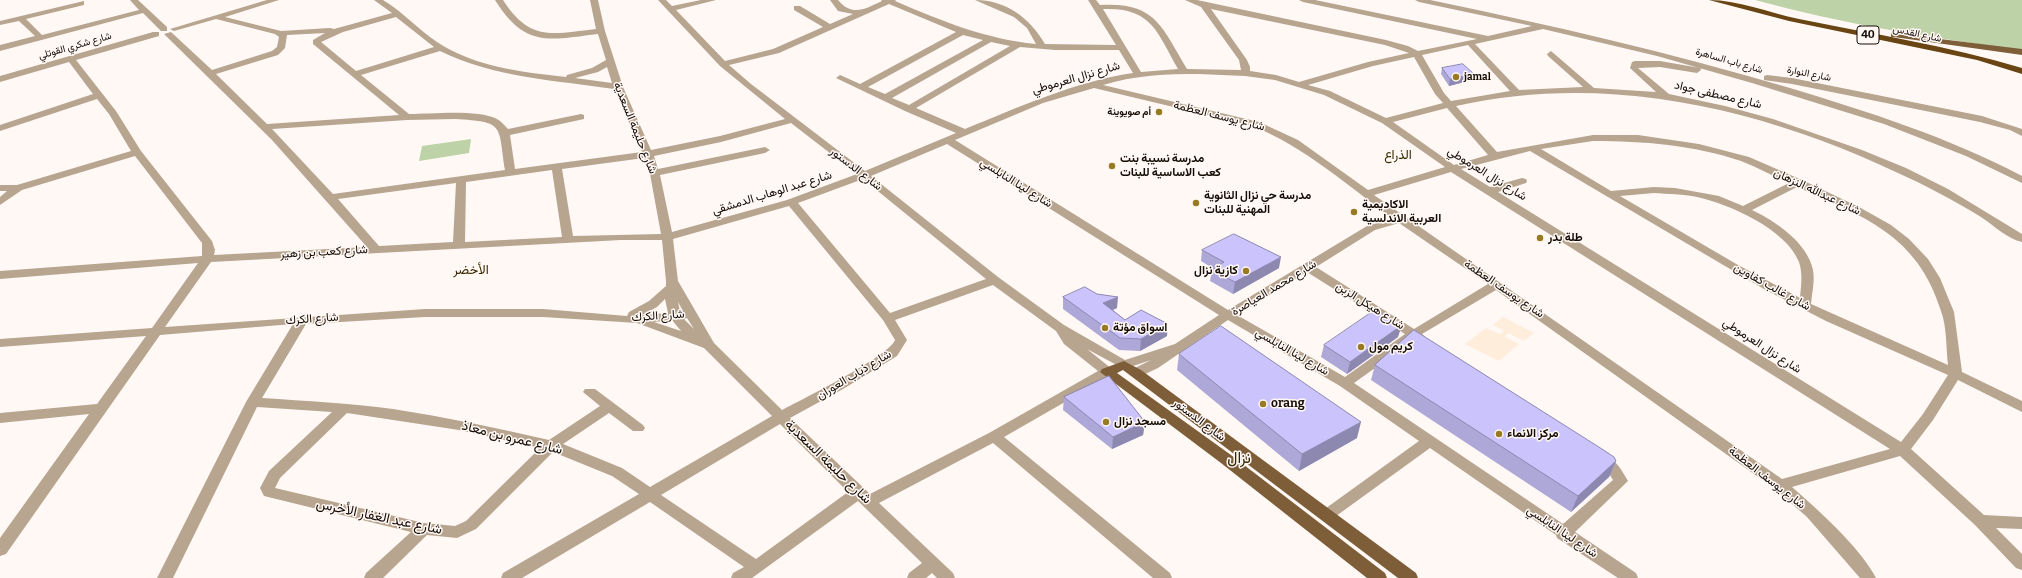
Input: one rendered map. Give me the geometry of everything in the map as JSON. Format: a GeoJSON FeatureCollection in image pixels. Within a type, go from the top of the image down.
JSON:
{"type":"FeatureCollection","features":[{"type":"Feature","properties":{"kind":"highway","name":"شارع القدس"},"geometry":{"type":"LineString","coordinates":[[1713,0],[1789,19],[1979,58],[2022,71]]}},
{"type":"Feature","properties":{"kind":"highway","name":"شارع القدس"},"geometry":{"type":"LineString","coordinates":[[1737,0],[1894,35],[1984,53],[2022,64]]}},
{"type":"Feature","properties":{"kind":"main road"},"geometry":{"type":"LineString","coordinates":[[1894,35],[2022,52]]}},
{"type":"Feature","properties":{"kind":"main road","name":"شارع محمد العياصرة"},"geometry":{"type":"LineString","coordinates":[[1113,376],[1130,369]]}},
{"type":"Feature","properties":{"kind":"main road","name":"شارع الدستور"},"geometry":{"type":"LineString","coordinates":[[1130,369],[1410,578]]}},
{"type":"Feature","properties":{"kind":"main road","name":"شارع الدستور"},"geometry":{"type":"LineString","coordinates":[[1113,376],[1379,578]]}},
{"type":"Feature","properties":{"kind":"street"},"geometry":{"type":"LineString","coordinates":[[134,0],[143,11],[169,30],[265,127],[331,197],[375,249]]}},
{"type":"Feature","properties":{"kind":"street"},"geometry":{"type":"LineString","coordinates":[[245,0],[256,5]]}},
{"type":"Feature","properties":{"kind":"street"},"geometry":{"type":"LineString","coordinates":[[169,30],[275,0]]}},
{"type":"Feature","properties":{"kind":"street"},"geometry":{"type":"LineString","coordinates":[[378,0],[440,48],[468,60],[508,72],[618,86]]}},
{"type":"Feature","properties":{"kind":"street"},"geometry":{"type":"LineString","coordinates":[[499,0],[514,20],[530,32],[557,35],[601,31]]}},
{"type":"Feature","properties":{"kind":"street","name":"شارع حليمة السعدية"},"geometry":{"type":"LineString","coordinates":[[594,0],[609,62],[655,173],[666,234],[674,312],[703,343],[947,578]]}},
{"type":"Feature","properties":{"kind":"street","name":"شارع الدستور"},"geometry":{"type":"LineString","coordinates":[[662,0],[723,64],[994,280],[1060,328],[1130,369]]}},
{"type":"Feature","properties":{"kind":"street"},"geometry":{"type":"LineString","coordinates":[[670,9],[712,0]]}},
{"type":"Feature","properties":{"kind":"street"},"geometry":{"type":"LineString","coordinates":[[834,0],[841,9],[855,12],[858,15]]}},
{"type":"Feature","properties":{"kind":"street"},"geometry":{"type":"LineString","coordinates":[[723,64],[776,51],[830,28],[889,0],[962,32],[989,40],[1042,47],[1122,47]]}},
{"type":"Feature","properties":{"kind":"street"},"geometry":{"type":"LineString","coordinates":[[979,0],[1024,19],[1033,29],[1042,47]]}},
{"type":"Feature","properties":{"kind":"street"},"geometry":{"type":"LineString","coordinates":[[1092,0],[1098,7],[1138,74]]}},
{"type":"Feature","properties":{"kind":"street"},"geometry":{"type":"LineString","coordinates":[[1189,0],[1204,5],[1386,43],[1405,48],[1417,54],[1436,89],[1495,156]]}},
{"type":"Feature","properties":{"kind":"street"},"geometry":{"type":"LineString","coordinates":[[1303,0],[1446,28],[1488,39]]}},
{"type":"Feature","properties":{"kind":"street","name":"شارع باب الساهرة"},"geometry":{"type":"LineString","coordinates":[[1419,0],[1544,26],[1655,52],[1743,77],[1848,109],[1911,131],[1968,154],[2022,180]]}},
{"type":"Feature","properties":{"kind":"street"},"geometry":{"type":"LineString","coordinates":[[0,23],[81,3]]}},
{"type":"Feature","properties":{"kind":"street"},"geometry":{"type":"LineString","coordinates":[[1204,5],[1243,60],[1246,67],[1245,73]]}},
{"type":"Feature","properties":{"kind":"street"},"geometry":{"type":"LineString","coordinates":[[1098,7],[1131,7],[1151,19],[1157,25],[1184,71]]}},
{"type":"Feature","properties":{"kind":"street"},"geometry":{"type":"LineString","coordinates":[[797,8],[830,28]]}},
{"type":"Feature","properties":{"kind":"street"},"geometry":{"type":"LineString","coordinates":[[0,48],[143,11]]}},
{"type":"Feature","properties":{"kind":"street"},"geometry":{"type":"LineString","coordinates":[[397,14],[321,36],[316,42],[357,73],[408,117]]}},
{"type":"Feature","properties":{"kind":"street"},"geometry":{"type":"LineString","coordinates":[[216,17],[280,33],[339,30]]}},
{"type":"Feature","properties":{"kind":"street"},"geometry":{"type":"LineString","coordinates":[[21,18],[41,38]]}},
{"type":"Feature","properties":{"kind":"street"},"geometry":{"type":"LineString","coordinates":[[1301,84],[1417,54],[1544,26]]}},
{"type":"Feature","properties":{"kind":"street","name":"شارع شكري القوتلي"},"geometry":{"type":"LineString","coordinates":[[0,79],[71,60],[156,34],[158,30],[169,30]]}},
{"type":"Feature","properties":{"kind":"street"},"geometry":{"type":"LineString","coordinates":[[861,87],[962,32]]}},
{"type":"Feature","properties":{"kind":"street"},"geometry":{"type":"LineString","coordinates":[[211,73],[275,53],[281,48],[283,36],[280,33]]}},
{"type":"Feature","properties":{"kind":"street"},"geometry":{"type":"LineString","coordinates":[[885,98],[989,40]]}},
{"type":"Feature","properties":{"kind":"street"},"geometry":{"type":"LineString","coordinates":[[1470,43],[1517,93]]}},
{"type":"Feature","properties":{"kind":"street"},"geometry":{"type":"LineString","coordinates":[[908,109],[1018,45]]}},
{"type":"Feature","properties":{"kind":"street"},"geometry":{"type":"LineString","coordinates":[[357,73],[440,48]]}},
{"type":"Feature","properties":{"kind":"street"},"geometry":{"type":"LineString","coordinates":[[1551,54],[1592,91]]}},
{"type":"Feature","properties":{"kind":"street"},"geometry":{"type":"LineString","coordinates":[[0,550],[207,259],[209,250],[208,243],[163,182],[137,152],[113,113],[71,60]]}},
{"type":"Feature","properties":{"kind":"street"},"geometry":{"type":"LineString","coordinates":[[559,79],[586,74],[609,62]]}},
{"type":"Feature","properties":{"kind":"street","name":"شارع النوارة"},"geometry":{"type":"LineString","coordinates":[[1666,96],[1634,68],[1636,64],[1660,64],[1722,75],[1792,82],[1942,111],[2000,124],[2022,133]]}},
{"type":"Feature","properties":{"kind":"street","name":"شارع نزال العرموطي"},"geometry":{"type":"LineString","coordinates":[[864,175],[963,132],[1040,101],[1092,84],[1138,74],[1184,71],[1245,73],[1301,84],[1340,98],[1385,121],[1452,168],[1488,191],[1635,281],[1903,450],[1980,521],[2022,564]]}},
{"type":"Feature","properties":{"kind":"street"},"geometry":{"type":"LineString","coordinates":[[840,78],[963,132]]}},
{"type":"Feature","properties":{"kind":"street","name":"شارع يوسف العظمة"},"geometry":{"type":"LineString","coordinates":[[1092,84],[1149,100],[1250,122],[1272,129],[1295,141],[1400,219],[1497,284],[1780,485],[1812,513],[1863,569],[1868,578]]}},
{"type":"Feature","properties":{"kind":"street","name":"شارع مصطفى جواد"},"geometry":{"type":"LineString","coordinates":[[1385,121],[1448,104],[1517,93],[1592,91],[1666,96],[1754,116],[1865,155],[1963,202],[2022,239]]}},
{"type":"Feature","properties":{"kind":"street"},"geometry":{"type":"LineString","coordinates":[[0,128],[98,96]]}},
{"type":"Feature","properties":{"kind":"street"},"geometry":{"type":"LineString","coordinates":[[265,127],[408,117],[455,116],[484,118],[499,125],[505,133],[511,173]]}},
{"type":"Feature","properties":{"kind":"street"},"geometry":{"type":"LineString","coordinates":[[505,133],[581,117]]}},
{"type":"Feature","properties":{"kind":"street"},"geometry":{"type":"LineString","coordinates":[[331,197],[648,154],[721,139],[792,120]]}},
{"type":"Feature","properties":{"kind":"street","name":"شارع عبدالله النزهان"},"geometry":{"type":"LineString","coordinates":[[1366,194],[1495,156],[1531,148],[1593,138],[1650,139],[1687,144],[1728,153],[1798,182],[1856,209],[1905,241],[1924,260],[1934,278],[1948,312],[1956,373]]}},
{"type":"Feature","properties":{"kind":"street","name":"شارع لينا النابلسي"},"geometry":{"type":"LineString","coordinates":[[946,140],[1228,315],[1345,383],[1563,534],[1630,578]]}},
{"type":"Feature","properties":{"kind":"street","name":"شارع غالب كفاوين"},"geometry":{"type":"LineString","coordinates":[[1531,148],[1764,284],[1805,306],[1956,373],[2022,407]]}},
{"type":"Feature","properties":{"kind":"street"},"geometry":{"type":"LineString","coordinates":[[655,173],[765,150]]}},
{"type":"Feature","properties":{"kind":"street"},"geometry":{"type":"LineString","coordinates":[[0,188],[18,188],[137,152]]}},
{"type":"Feature","properties":{"kind":"street"},"geometry":{"type":"LineString","coordinates":[[557,167],[568,240]]}},
{"type":"Feature","properties":{"kind":"street","name":"شارع عبد الوهاب الدمشقي"},"geometry":{"type":"LineString","coordinates":[[666,234],[692,232],[791,202],[864,175]]}},
{"type":"Feature","properties":{"kind":"street"},"geometry":{"type":"LineString","coordinates":[[459,245],[461,179]]}},
{"type":"Feature","properties":{"kind":"street"},"geometry":{"type":"LineString","coordinates":[[1488,191],[1522,181]]}},
{"type":"Feature","properties":{"kind":"street"},"geometry":{"type":"LineString","coordinates":[[1745,209],[1798,182]]}},
{"type":"Feature","properties":{"kind":"street"},"geometry":{"type":"LineString","coordinates":[[0,202],[18,188]]}},
{"type":"Feature","properties":{"kind":"street"},"geometry":{"type":"LineString","coordinates":[[1611,194],[1646,189],[1682,191],[1720,200],[1745,209],[1781,233],[1806,264],[1808,277],[1805,306]]}},
{"type":"Feature","properties":{"kind":"street","name":"شارع ذياب العوران"},"geometry":{"type":"LineString","coordinates":[[509,578],[781,417],[838,386],[896,349],[901,340],[888,318],[791,202]]}},
{"type":"Feature","properties":{"kind":"street","name":"شارع محمد العياصرة"},"geometry":{"type":"LineString","coordinates":[[1371,228],[1381,213],[1382,206]]}},
{"type":"Feature","properties":{"kind":"street","name":"شارع محمد العياصرة"},"geometry":{"type":"LineString","coordinates":[[1130,369],[1160,362],[1177,347],[1371,228],[1400,219]]}},
{"type":"Feature","properties":{"kind":"street","name":"شارع كعب بن زهير"},"geometry":{"type":"LineString","coordinates":[[0,275],[207,259],[666,234]]}},
{"type":"Feature","properties":{"kind":"street","name":"شارع هيكل الزبن"},"geometry":{"type":"LineString","coordinates":[[1308,268],[1434,347]]}},
{"type":"Feature","properties":{"kind":"street"},"geometry":{"type":"LineString","coordinates":[[888,318],[994,280]]}},
{"type":"Feature","properties":{"kind":"street"},"geometry":{"type":"LineString","coordinates":[[630,318],[657,301],[671,284]]}},
{"type":"Feature","properties":{"kind":"street","name":"شارع حليمة السعدية"},"geometry":{"type":"LineString","coordinates":[[671,284],[689,310],[703,343]]}},
{"type":"Feature","properties":{"kind":"street"},"geometry":{"type":"LineString","coordinates":[[1345,383],[1414,334],[1497,284]]}},
{"type":"Feature","properties":{"kind":"street","name":"شارع الكرك"},"geometry":{"type":"LineString","coordinates":[[0,343],[302,320],[424,313],[488,312],[578,314],[630,318],[689,310]]}},
{"type":"Feature","properties":{"kind":"street"},"geometry":{"type":"LineString","coordinates":[[630,318],[703,343]]}},
{"type":"Feature","properties":{"kind":"street"},"geometry":{"type":"LineString","coordinates":[[165,578],[253,402],[302,320]]}},
{"type":"Feature","properties":{"kind":"street","name":"شارع الدستور"},"geometry":{"type":"LineString","coordinates":[[1060,328],[1070,341],[1113,376]]}},
{"type":"Feature","properties":{"kind":"street"},"geometry":{"type":"LineString","coordinates":[[1780,485],[1903,450],[1928,417],[1956,373]]}},
{"type":"Feature","properties":{"kind":"street"},"geometry":{"type":"LineString","coordinates":[[739,578],[863,498],[994,436],[1113,376]]}},
{"type":"Feature","properties":{"kind":"street"},"geometry":{"type":"LineString","coordinates":[[590,392],[638,428]]}},
{"type":"Feature","properties":{"kind":"street","name":"شارع عمرو بن معاذ"},"geometry":{"type":"LineString","coordinates":[[253,402],[344,408],[459,425],[551,445],[617,472],[652,494],[756,567]]}},
{"type":"Feature","properties":{"kind":"street","name":"شارع عبد الغفار الأخرس"},"geometry":{"type":"LineString","coordinates":[[344,408],[274,475],[267,488],[269,492],[424,529],[457,532],[464,530],[551,445],[609,406]]}},
{"type":"Feature","properties":{"kind":"street"},"geometry":{"type":"LineString","coordinates":[[0,418],[102,408]]}},
{"type":"Feature","properties":{"kind":"street"},"geometry":{"type":"LineString","coordinates":[[994,436],[1164,578]]}},
{"type":"Feature","properties":{"kind":"street"},"geometry":{"type":"LineString","coordinates":[[1327,515],[1428,441]]}},
{"type":"Feature","properties":{"kind":"street"},"geometry":{"type":"LineString","coordinates":[[1563,534],[1621,481],[1613,468],[1590,452]]}},
{"type":"Feature","properties":{"kind":"street"},"geometry":{"type":"LineString","coordinates":[[1980,521],[2022,523]]}},
{"type":"Feature","properties":{"kind":"street"},"geometry":{"type":"LineString","coordinates":[[372,578],[424,529]]}},
{"type":"Feature","properties":{"kind":"street"},"geometry":{"type":"LineString","coordinates":[[915,578],[932,564]]}},
{"type":"Feature","properties":{"kind":"shaded area"},"geometry":{"type":"Polygon","coordinates":[[[1503,317],[1534,333],[1524,341],[1508,333],[1505,337],[1519,344],[1499,361],[1465,344],[1486,328],[1500,334],[1504,331],[1493,325],[1503,317]]]}},
{"type":"Feature","properties":{"kind":"green space"},"geometry":{"type":"Polygon","coordinates":[[[1755,0],[2022,0],[2022,50],[1887,30],[1788,9],[1755,0]]]}},
{"type":"Feature","properties":{"kind":"green space"},"geometry":{"type":"Polygon","coordinates":[[[471,139],[469,153],[419,161],[422,146],[471,139]]]}},
{"type":"Feature","properties":{"kind":"building"},"geometry":{"type":"Polygon","coordinates":[[[1463,64],[1474,74],[1450,79],[1442,68],[1463,64]]]}},
{"type":"Feature","properties":{"kind":"building"},"geometry":{"type":"Polygon","coordinates":[[[1234,234],[1281,257],[1235,282],[1212,270],[1224,262],[1202,250],[1234,234]]]}},
{"type":"Feature","properties":{"kind":"building"},"geometry":{"type":"Polygon","coordinates":[[[1085,287],[1097,294],[1118,297],[1103,303],[1125,320],[1141,310],[1168,324],[1141,339],[1120,338],[1063,297],[1085,287]]]}},
{"type":"Feature","properties":{"kind":"building"},"geometry":{"type":"Polygon","coordinates":[[[1375,310],[1402,325],[1350,362],[1324,345],[1375,310]]]}},
{"type":"Feature","properties":{"kind":"building","name":"orang"},"geometry":{"type":"Polygon","coordinates":[[[1221,326],[1361,422],[1302,454],[1179,354],[1221,326]]]}},
{"type":"Feature","properties":{"kind":"building","name":"مركز الانماء"},"geometry":{"type":"Polygon","coordinates":[[[1414,330],[1602,449],[1614,457],[1616,461],[1578,496],[1375,365],[1414,330]]]}},
{"type":"Feature","properties":{"kind":"building","name":"مسجد نزال"},"geometry":{"type":"Polygon","coordinates":[[[1109,376],[1145,422],[1113,437],[1064,397],[1109,376]]]}},
{"type":"Feature","properties":{"kind":"place","name":"jamal"},"geometry":{"type":"Point","coordinates":[1456,77]}},
{"type":"Feature","properties":{"kind":"place","name":"أم صويوينة"},"geometry":{"type":"Point","coordinates":[1159,112]}},
{"type":"Feature","properties":{"kind":"place","name":"مدرسة نسيبة بنت كعب الاساسية للبنات"},"geometry":{"type":"Point","coordinates":[1112,166]}},
{"type":"Feature","properties":{"kind":"place","name":"مدرسة حي نزال الثانوية المهنية للبنات"},"geometry":{"type":"Point","coordinates":[1196,203]}},
{"type":"Feature","properties":{"kind":"place","name":"الاكاديمية العربية الاندلسية"},"geometry":{"type":"Point","coordinates":[1354,212]}},
{"type":"Feature","properties":{"kind":"place","name":"طلة بدر"},"geometry":{"type":"Point","coordinates":[1540,238]}},
{"type":"Feature","properties":{"kind":"place","name":"كازية نزال"},"geometry":{"type":"Point","coordinates":[1246,271]}},
{"type":"Feature","properties":{"kind":"place","name":"اسواق مؤتة"},"geometry":{"type":"Point","coordinates":[1105,328]}},
{"type":"Feature","properties":{"kind":"place","name":"كريم مول"},"geometry":{"type":"Point","coordinates":[1361,347]}},
{"type":"Feature","properties":{"kind":"place","name":"orang"},"geometry":{"type":"Point","coordinates":[1263,404]}},
{"type":"Feature","properties":{"kind":"place","name":"مسجد نزال"},"geometry":{"type":"Point","coordinates":[1106,422]}},
{"type":"Feature","properties":{"kind":"place","name":"مركز الانماء"},"geometry":{"type":"Point","coordinates":[1499,434]}},
{"type":"Feature","properties":{"kind":"district","name":"الذراع"},"geometry":{"type":"Point","coordinates":[1398,155]}},
{"type":"Feature","properties":{"kind":"district","name":"الأخضر"},"geometry":{"type":"Point","coordinates":[471,270]}},
{"type":"Feature","properties":{"kind":"district","name":"نزال"},"geometry":{"type":"Point","coordinates":[1239,459]}}]}
